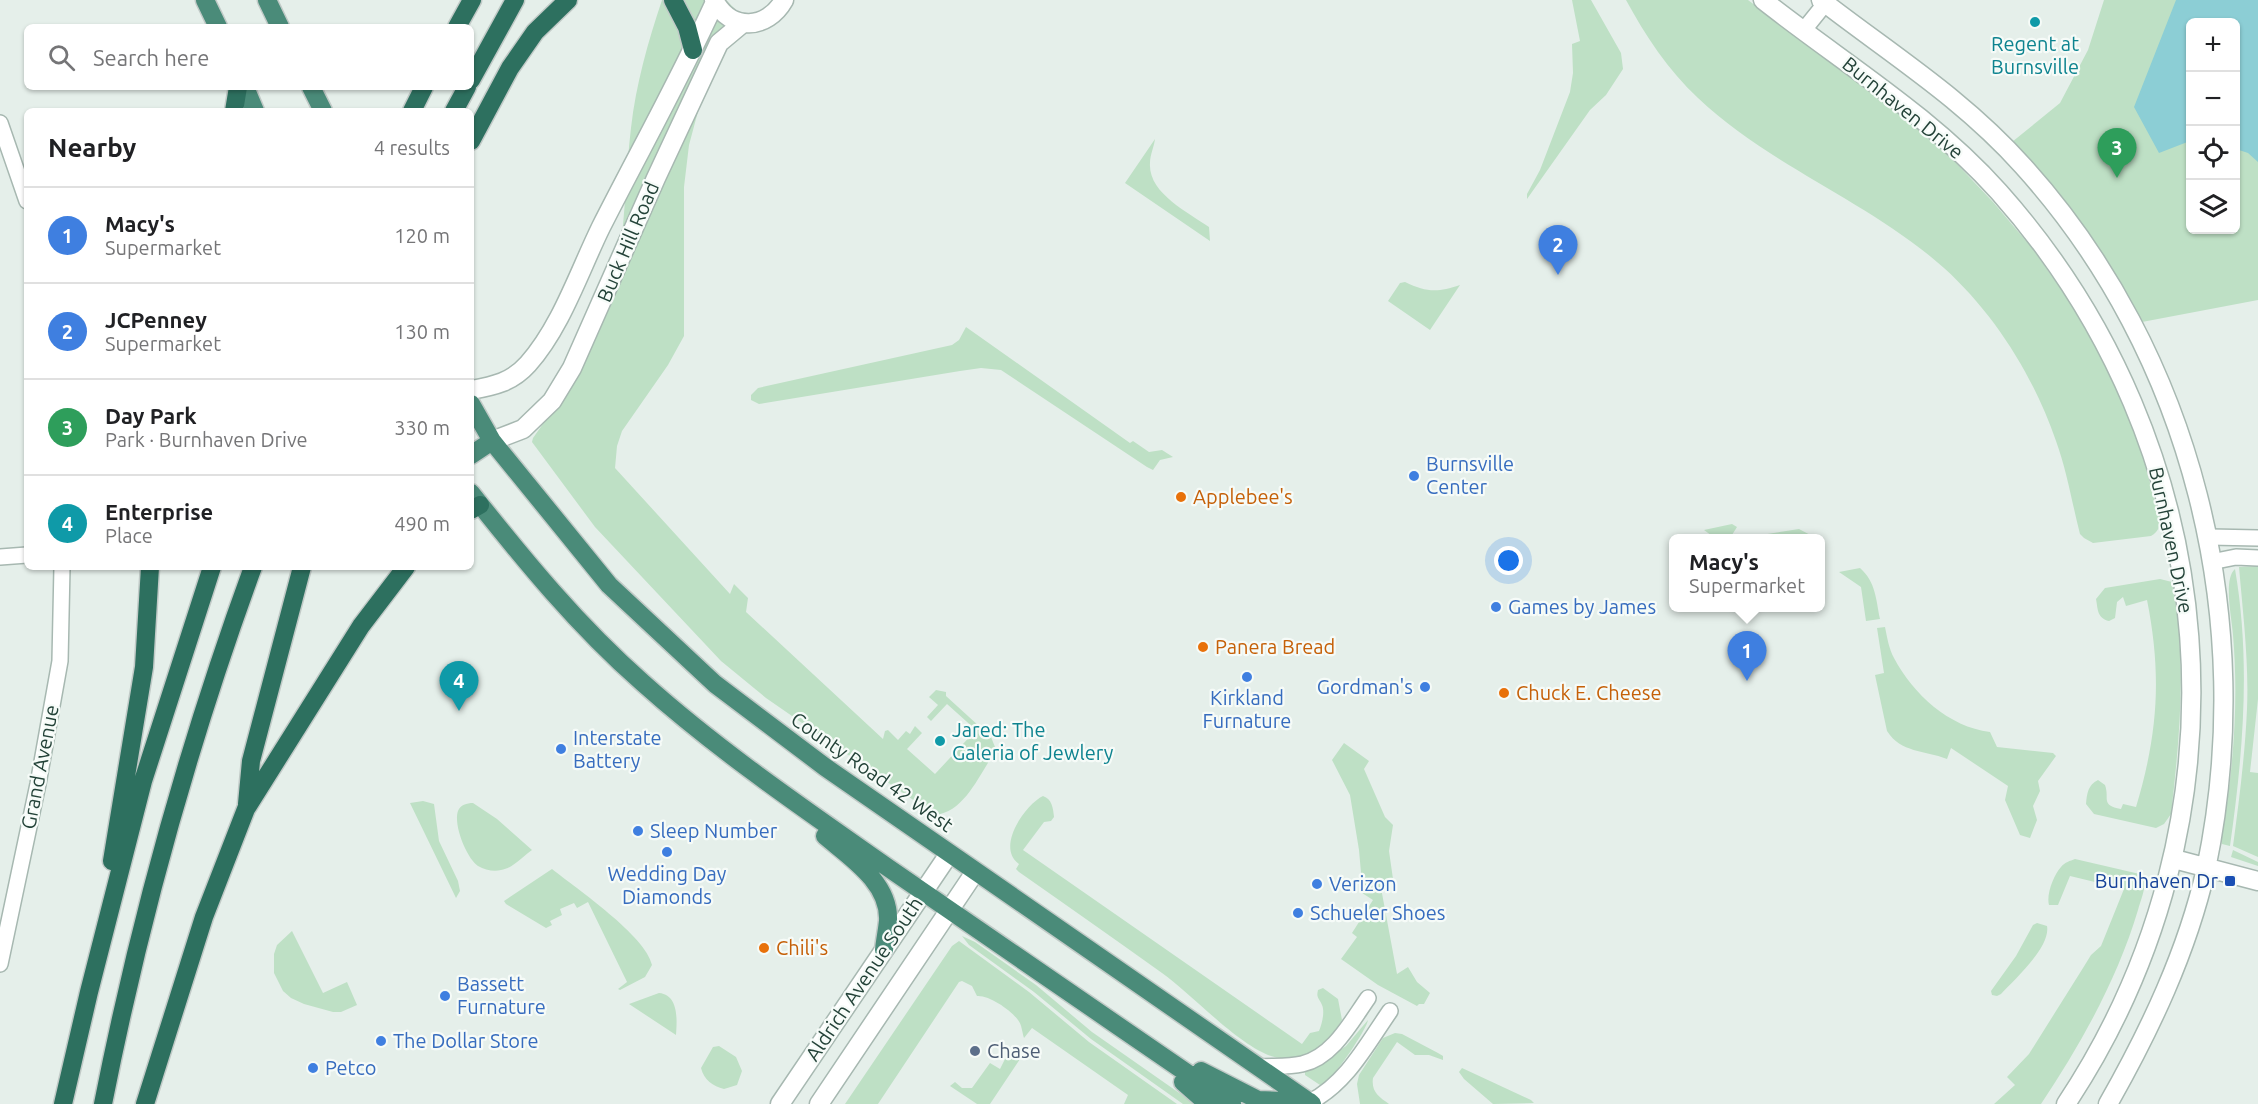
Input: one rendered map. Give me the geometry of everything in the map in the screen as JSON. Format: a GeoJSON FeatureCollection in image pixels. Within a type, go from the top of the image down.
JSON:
{"type":"FeatureCollection","features":[{"type":"Feature","properties":{"kind":"highway"},"geometry":{"type":"LineString","coordinates":[[205,0],[217,24]]}},
{"type":"Feature","properties":{"kind":"highway"},"geometry":{"type":"LineString","coordinates":[[267,0],[279,24]]}},
{"type":"Feature","properties":{"kind":"highway"},"geometry":{"type":"LineString","coordinates":[[459,24],[472,0]]}},
{"type":"Feature","properties":{"kind":"highway"},"geometry":{"type":"LineString","coordinates":[[474,75],[515,0]]}},
{"type":"Feature","properties":{"kind":"highway"},"geometry":{"type":"LineString","coordinates":[[474,135],[510,68],[528,41],[568,0]]}},
{"type":"Feature","properties":{"kind":"highway"},"geometry":{"type":"LineString","coordinates":[[673,0],[687,27],[693,50]]}},
{"type":"Feature","properties":{"kind":"highway"},"geometry":{"type":"LineString","coordinates":[[234,108],[238,90]]}},
{"type":"Feature","properties":{"kind":"highway"},"geometry":{"type":"LineString","coordinates":[[246,90],[254,108]]}},
{"type":"Feature","properties":{"kind":"highway"},"geometry":{"type":"LineString","coordinates":[[312,90],[322,108]]}},
{"type":"Feature","properties":{"kind":"highway"},"geometry":{"type":"LineString","coordinates":[[413,108],[422,90]]}},
{"type":"Feature","properties":{"kind":"highway"},"geometry":{"type":"LineString","coordinates":[[456,108],[465,90]]}},
{"type":"Feature","properties":{"kind":"highway","name":"County Road 42 West"},"geometry":{"type":"LineString","coordinates":[[474,409],[492,441],[609,585],[707,677],[763,722],[949,854],[1311,1103]]}},
{"type":"Feature","properties":{"kind":"highway"},"geometry":{"type":"LineString","coordinates":[[474,453],[492,441]]}},
{"type":"Feature","properties":{"kind":"highway"},"geometry":{"type":"LineString","coordinates":[[474,503],[577,620],[641,682],[726,751],[868,873],[880,890],[887,912],[884,950]]}},
{"type":"Feature","properties":{"kind":"highway"},"geometry":{"type":"LineString","coordinates":[[141,570],[147,628]]}},
{"type":"Feature","properties":{"kind":"highway"},"geometry":{"type":"LineString","coordinates":[[89,992],[139,700],[147,628],[150,570]]}},
{"type":"Feature","properties":{"kind":"highway"},"geometry":{"type":"LineString","coordinates":[[63,1104],[143,781],[211,570]]}},
{"type":"Feature","properties":{"kind":"highway"},"geometry":{"type":"LineString","coordinates":[[103,1104],[133,962],[188,762],[252,570]]}},
{"type":"Feature","properties":{"kind":"highway"},"geometry":{"type":"LineString","coordinates":[[246,808],[251,761],[301,570]]}},
{"type":"Feature","properties":{"kind":"highway"},"geometry":{"type":"LineString","coordinates":[[145,1104],[204,917],[246,808],[361,626],[404,570]]}},
{"type":"Feature","properties":{"kind":"highway"},"geometry":{"type":"LineString","coordinates":[[726,751],[923,892],[1232,1104]]}},
{"type":"Feature","properties":{"kind":"highway"},"geometry":{"type":"LineString","coordinates":[[1131,1034],[1258,1100],[1311,1103]]}},
{"type":"Feature","properties":{"kind":"highway"},"geometry":{"type":"LineString","coordinates":[[1131,1034],[1208,1104]]}},
{"type":"Feature","properties":{"kind":"street"},"geometry":{"type":"LineString","coordinates":[[714,1],[731,19],[743,23],[756,23],[769,18],[779,10],[784,0]]}},
{"type":"Feature","properties":{"kind":"street","name":"Burnhaven Drive"},"geometry":{"type":"LineString","coordinates":[[1763,0],[1925,121],[1950,143],[1996,190],[2056,263],[2091,318],[2121,376],[2146,436],[2167,500],[2187,608],[2191,717],[2189,752],[2174,858],[2143,955],[2124,1002],[2066,1104]]}},
{"type":"Feature","properties":{"kind":"street","name":"Buck Hill Road"},"geometry":{"type":"LineString","coordinates":[[474,389],[511,379],[527,365],[545,341],[562,312],[616,197],[693,50],[714,1]]}},
{"type":"Feature","properties":{"kind":"street"},"geometry":{"type":"LineString","coordinates":[[1803,31],[1825,1]]}},
{"type":"Feature","properties":{"kind":"street","name":"Burnhaven Drive"},"geometry":{"type":"LineString","coordinates":[[1825,1],[1920,72],[1973,116],[2022,165],[2084,244],[2110,282],[2138,331],[2168,395],[2191,459],[2216,561],[2226,653],[2225,719],[2220,792],[2207,867],[2172,976],[2154,1017],[2108,1104]]}},
{"type":"Feature","properties":{"kind":"street","name":"Buck Hill Road"},"geometry":{"type":"LineString","coordinates":[[492,441],[522,429],[552,400],[572,368],[719,42],[743,23]]}},
{"type":"Feature","properties":{"kind":"street"},"geometry":{"type":"LineString","coordinates":[[0,123],[6,164],[24,196]]}},
{"type":"Feature","properties":{"kind":"street"},"geometry":{"type":"LineString","coordinates":[[2210,537],[2258,538]]}},
{"type":"Feature","properties":{"kind":"street"},"geometry":{"type":"LineString","coordinates":[[0,557],[24,555]]}},
{"type":"Feature","properties":{"kind":"street"},"geometry":{"type":"LineString","coordinates":[[2216,561],[2236,557],[2258,558]]}},
{"type":"Feature","properties":{"kind":"street","name":"Grand Avenue"},"geometry":{"type":"LineString","coordinates":[[0,964],[38,784],[60,661],[62,570]]}},
{"type":"Feature","properties":{"kind":"street","name":"Aldrich Avenue South"},"geometry":{"type":"LineString","coordinates":[[780,1104],[949,854]]}},
{"type":"Feature","properties":{"kind":"street"},"geometry":{"type":"LineString","coordinates":[[2174,858],[2258,881]]}},
{"type":"Feature","properties":{"kind":"street","name":"Aldrich Avenue South"},"geometry":{"type":"LineString","coordinates":[[819,1104],[975,872]]}},
{"type":"Feature","properties":{"kind":"street"},"geometry":{"type":"LineString","coordinates":[[1259,1067],[1304,1064],[1324,1053],[1339,1038],[1368,998]]}},
{"type":"Feature","properties":{"kind":"street"},"geometry":{"type":"LineString","coordinates":[[1311,1103],[1343,1078],[1390,1011]]}},
{"type":"Feature","properties":{"kind":"green space"},"geometry":{"type":"Polygon","coordinates":[[[662,0],[726,0],[735,9],[737,16],[700,104],[689,145],[684,187],[684,336],[668,365],[622,431],[617,446],[615,468],[730,594],[734,584],[748,598],[746,612],[883,739],[885,731],[888,730],[898,740],[906,731],[910,734],[915,726],[922,733],[907,749],[935,774],[976,730],[947,704],[931,721],[927,717],[938,705],[929,697],[936,690],[946,692],[946,696],[991,737],[995,747],[993,755],[969,792],[954,807],[945,812],[935,815],[766,698],[721,661],[595,527],[532,442],[586,358],[603,323],[609,304],[622,239],[636,95],[647,47],[662,0]]]}},
{"type":"Feature","properties":{"kind":"green space"},"geometry":{"type":"Polygon","coordinates":[[[1572,0],[1591,0],[1621,53],[1623,69],[1606,95],[1590,110],[1527,199],[1527,194],[1540,170],[1570,92],[1573,73],[1572,44],[1580,41],[1572,0]]]}},
{"type":"Feature","properties":{"kind":"green space"},"geometry":{"type":"Polygon","coordinates":[[[1626,0],[1748,0],[1912,123],[1956,163],[2032,248],[2068,299],[2095,346],[2118,392],[2141,450],[2160,519],[2155,533],[2151,536],[2093,543],[2080,534],[2063,464],[2047,417],[2011,348],[1980,305],[1944,268],[1915,244],[1757,144],[1698,98],[1658,52],[1626,0]]]}},
{"type":"Feature","properties":{"kind":"green space"},"geometry":{"type":"Polygon","coordinates":[[[2104,0],[2258,0],[2258,300],[2142,322],[2117,277],[2073,213],[2012,142],[2060,103],[2088,50],[2104,0]]]}},
{"type":"Feature","properties":{"kind":"green space"},"geometry":{"type":"Polygon","coordinates":[[[1155,139],[1150,163],[1155,184],[1171,201],[1209,227],[1210,241],[1125,183],[1155,139]]]}},
{"type":"Feature","properties":{"kind":"green space"},"geometry":{"type":"Polygon","coordinates":[[[1405,282],[1432,290],[1460,285],[1430,330],[1388,301],[1400,283],[1405,282]]]}},
{"type":"Feature","properties":{"kind":"green space"},"geometry":{"type":"Polygon","coordinates":[[[966,327],[1130,443],[1133,441],[1149,452],[1162,450],[1173,457],[1160,460],[1153,470],[1147,467],[1001,370],[981,368],[759,404],[751,400],[751,395],[758,388],[952,345],[959,340],[966,327]]]}},
{"type":"Feature","properties":{"kind":"green space"},"geometry":{"type":"Polygon","coordinates":[[[1732,524],[1737,527],[1733,534],[1710,534],[1704,530],[1732,524]]]}},
{"type":"Feature","properties":{"kind":"green space"},"geometry":{"type":"Polygon","coordinates":[[[1799,529],[1808,534],[1768,534],[1799,529]]]}},
{"type":"Feature","properties":{"kind":"green space"},"geometry":{"type":"Polygon","coordinates":[[[2258,566],[2258,699],[2250,772],[2258,773],[2258,857],[2233,846],[2243,761],[2247,691],[2239,567],[2258,566]]]}},
{"type":"Feature","properties":{"kind":"green space"},"geometry":{"type":"Polygon","coordinates":[[[1860,568],[1872,585],[1880,619],[1866,621],[1861,587],[1839,572],[1860,568]]]}},
{"type":"Feature","properties":{"kind":"green space"},"geometry":{"type":"Polygon","coordinates":[[[2235,569],[2243,638],[2244,673],[2242,742],[2230,846],[2222,844],[2221,841],[2234,739],[2235,661],[2229,581],[2235,569]]]}},
{"type":"Feature","properties":{"kind":"green space"},"geometry":{"type":"Polygon","coordinates":[[[2160,579],[2172,582],[2177,611],[2181,669],[2177,756],[2171,814],[2164,824],[2156,828],[2094,814],[2086,804],[2092,784],[2098,780],[2105,785],[2110,806],[2121,809],[2123,804],[2136,807],[2149,754],[2155,704],[2155,654],[2147,600],[2126,606],[2123,597],[2117,602],[2115,618],[2109,621],[2100,616],[2096,599],[2105,588],[2160,579]]]}},
{"type":"Feature","properties":{"kind":"green space"},"geometry":{"type":"Polygon","coordinates":[[[1885,627],[1894,658],[1911,684],[1934,707],[1960,723],[1990,732],[1997,747],[2053,753],[2056,756],[2038,781],[2040,791],[2033,806],[2037,820],[2030,838],[2020,835],[2005,800],[2008,786],[1951,748],[1947,759],[1906,747],[1887,731],[1875,675],[1884,673],[1877,628],[1885,627]]]}},
{"type":"Feature","properties":{"kind":"green space"},"geometry":{"type":"Polygon","coordinates":[[[1344,743],[1369,761],[1364,769],[1385,817],[1393,825],[1389,851],[1393,879],[1381,888],[1397,974],[1408,967],[1417,982],[1430,993],[1424,1004],[1417,1006],[1378,985],[1341,959],[1357,937],[1352,933],[1373,900],[1359,891],[1362,884],[1359,850],[1350,795],[1332,760],[1344,743]]]}},
{"type":"Feature","properties":{"kind":"green space"},"geometry":{"type":"Polygon","coordinates":[[[1043,796],[1050,802],[1054,817],[1051,821],[1044,822],[1023,850],[1302,1044],[1310,1033],[1319,1031],[1323,1011],[1317,993],[1323,988],[1338,999],[1342,1020],[1331,1036],[1317,1049],[1300,1057],[1280,1058],[1267,1054],[1236,1035],[1162,973],[1019,872],[1016,869],[1019,864],[1012,857],[1010,847],[1012,837],[1022,817],[1043,796]]]}},
{"type":"Feature","properties":{"kind":"green space"},"geometry":{"type":"Polygon","coordinates":[[[423,801],[434,804],[439,841],[458,881],[460,891],[456,898],[410,803],[423,801]]]}},
{"type":"Feature","properties":{"kind":"green space"},"geometry":{"type":"Polygon","coordinates":[[[468,803],[473,803],[497,819],[532,850],[505,869],[492,871],[478,866],[466,849],[457,825],[459,809],[468,803]]]}},
{"type":"Feature","properties":{"kind":"green space"},"geometry":{"type":"Polygon","coordinates":[[[2233,850],[2258,862],[2258,866],[2231,857],[2233,850]]]}},
{"type":"Feature","properties":{"kind":"green space"},"geometry":{"type":"Polygon","coordinates":[[[2075,859],[2144,875],[2143,893],[2129,936],[2097,1011],[2041,1104],[1994,1104],[2015,1085],[2007,1077],[2029,1054],[2091,955],[2101,946],[2124,889],[2070,876],[2058,905],[2049,905],[2051,885],[2058,870],[2075,859]]]}},
{"type":"Feature","properties":{"kind":"green space"},"geometry":{"type":"Polygon","coordinates":[[[552,869],[609,914],[637,941],[647,953],[652,965],[645,977],[618,989],[627,982],[588,902],[577,908],[574,903],[560,909],[562,915],[550,921],[552,925],[546,928],[506,904],[504,901],[552,869]]]}},
{"type":"Feature","properties":{"kind":"green space"},"geometry":{"type":"Polygon","coordinates":[[[2037,923],[2047,926],[2047,934],[2038,953],[2001,994],[1992,995],[1991,991],[2016,956],[2033,925],[2037,923]]]}},
{"type":"Feature","properties":{"kind":"green space"},"geometry":{"type":"Polygon","coordinates":[[[292,931],[323,993],[347,982],[357,1005],[341,1012],[333,1012],[304,1004],[283,991],[274,973],[274,954],[277,945],[292,931]]]}},
{"type":"Feature","properties":{"kind":"green space"},"geometry":{"type":"Polygon","coordinates":[[[962,936],[975,942],[1036,985],[1092,1032],[1195,1104],[1183,1104],[1091,1039],[1034,992],[969,945],[962,936]]]}},
{"type":"Feature","properties":{"kind":"green space"},"geometry":{"type":"Polygon","coordinates":[[[959,941],[1029,992],[1089,1042],[1177,1104],[1124,1104],[1128,1095],[1032,1028],[1024,1038],[1015,1016],[999,1004],[977,996],[972,986],[962,981],[959,982],[878,1104],[845,1104],[952,946],[959,941]]]}},
{"type":"Feature","properties":{"kind":"green space"},"geometry":{"type":"Polygon","coordinates":[[[659,993],[666,995],[673,1003],[676,1035],[629,1004],[659,993]]]}},
{"type":"Feature","properties":{"kind":"green space"},"geometry":{"type":"Polygon","coordinates":[[[1368,1020],[1351,1051],[1326,1082],[1320,1085],[1305,1075],[1305,1071],[1318,1066],[1346,1046],[1368,1020]]]}},
{"type":"Feature","properties":{"kind":"green space"},"geometry":{"type":"Polygon","coordinates":[[[1395,1033],[1402,1034],[1438,1053],[1443,1056],[1443,1060],[1429,1055],[1415,1055],[1397,1042],[1373,1078],[1375,1091],[1389,1104],[1360,1104],[1357,1084],[1359,1075],[1383,1038],[1395,1033]]]}},
{"type":"Feature","properties":{"kind":"green space"},"geometry":{"type":"Polygon","coordinates":[[[719,1046],[736,1057],[742,1071],[737,1085],[724,1089],[710,1082],[704,1076],[701,1068],[713,1047],[719,1046]]]}},
{"type":"Feature","properties":{"kind":"green space"},"geometry":{"type":"Polygon","coordinates":[[[1015,1054],[1022,1056],[990,1104],[977,1104],[950,1086],[955,1082],[962,1088],[972,1088],[990,1063],[1000,1069],[1005,1059],[1015,1054]]]}},
{"type":"Feature","properties":{"kind":"green space"},"geometry":{"type":"Polygon","coordinates":[[[1462,1068],[1534,1103],[1493,1104],[1464,1079],[1459,1072],[1462,1068]]]}},
{"type":"Feature","properties":{"kind":"water"},"geometry":{"type":"Polygon","coordinates":[[[2176,0],[2258,0],[2258,162],[2248,153],[2240,150],[2240,18],[2186,18],[2186,143],[2159,153],[2134,107],[2176,0]]]}},
{"type":"Feature","properties":{"kind":"place","name":"Regent at Burnsville"},"geometry":{"type":"Point","coordinates":[2035,22]}},
{"type":"Feature","properties":{"kind":"place","name":"Day Park"},"geometry":{"type":"Point","coordinates":[2117,178]}},
{"type":"Feature","properties":{"kind":"place","name":"JCPenney"},"geometry":{"type":"Point","coordinates":[1558,275]}},
{"type":"Feature","properties":{"kind":"place","name":"Burnsville Center"},"geometry":{"type":"Point","coordinates":[1414,476]}},
{"type":"Feature","properties":{"kind":"place","name":"Applebee's"},"geometry":{"type":"Point","coordinates":[1181,497]}},
{"type":"Feature","properties":{"kind":"place","name":"Games by James"},"geometry":{"type":"Point","coordinates":[1496,607]}},
{"type":"Feature","properties":{"kind":"place","name":"Panera Bread"},"geometry":{"type":"Point","coordinates":[1203,647]}},
{"type":"Feature","properties":{"kind":"place","name":"Kirkland Furnature"},"geometry":{"type":"Point","coordinates":[1247,677]}},
{"type":"Feature","properties":{"kind":"place","name":"Macy's"},"geometry":{"type":"Point","coordinates":[1747,681]}},
{"type":"Feature","properties":{"kind":"place","name":"Gordman's"},"geometry":{"type":"Point","coordinates":[1425,687]}},
{"type":"Feature","properties":{"kind":"place","name":"Chuck E. Cheese"},"geometry":{"type":"Point","coordinates":[1504,693]}},
{"type":"Feature","properties":{"kind":"place","name":"Enterprise"},"geometry":{"type":"Point","coordinates":[459,711]}},
{"type":"Feature","properties":{"kind":"place","name":"Jared: The Galeria of Jewlery"},"geometry":{"type":"Point","coordinates":[940,741]}},
{"type":"Feature","properties":{"kind":"place","name":"Interstate Battery"},"geometry":{"type":"Point","coordinates":[561,749]}},
{"type":"Feature","properties":{"kind":"place","name":"Sleep Number"},"geometry":{"type":"Point","coordinates":[638,831]}},
{"type":"Feature","properties":{"kind":"place","name":"Wedding Day Diamonds"},"geometry":{"type":"Point","coordinates":[667,852]}},
{"type":"Feature","properties":{"kind":"place","name":"Burnhaven Dr"},"geometry":{"type":"Point","coordinates":[2230,881]}},
{"type":"Feature","properties":{"kind":"place","name":"Verizon"},"geometry":{"type":"Point","coordinates":[1317,884]}},
{"type":"Feature","properties":{"kind":"place","name":"Schueler Shoes"},"geometry":{"type":"Point","coordinates":[1298,913]}},
{"type":"Feature","properties":{"kind":"place","name":"Chili's"},"geometry":{"type":"Point","coordinates":[764,948]}},
{"type":"Feature","properties":{"kind":"place","name":"Bassett Furnature"},"geometry":{"type":"Point","coordinates":[445,996]}},
{"type":"Feature","properties":{"kind":"place","name":"The Dollar Store"},"geometry":{"type":"Point","coordinates":[381,1041]}},
{"type":"Feature","properties":{"kind":"place","name":"Chase"},"geometry":{"type":"Point","coordinates":[975,1051]}},
{"type":"Feature","properties":{"kind":"place","name":"Petco"},"geometry":{"type":"Point","coordinates":[313,1068]}}]}
